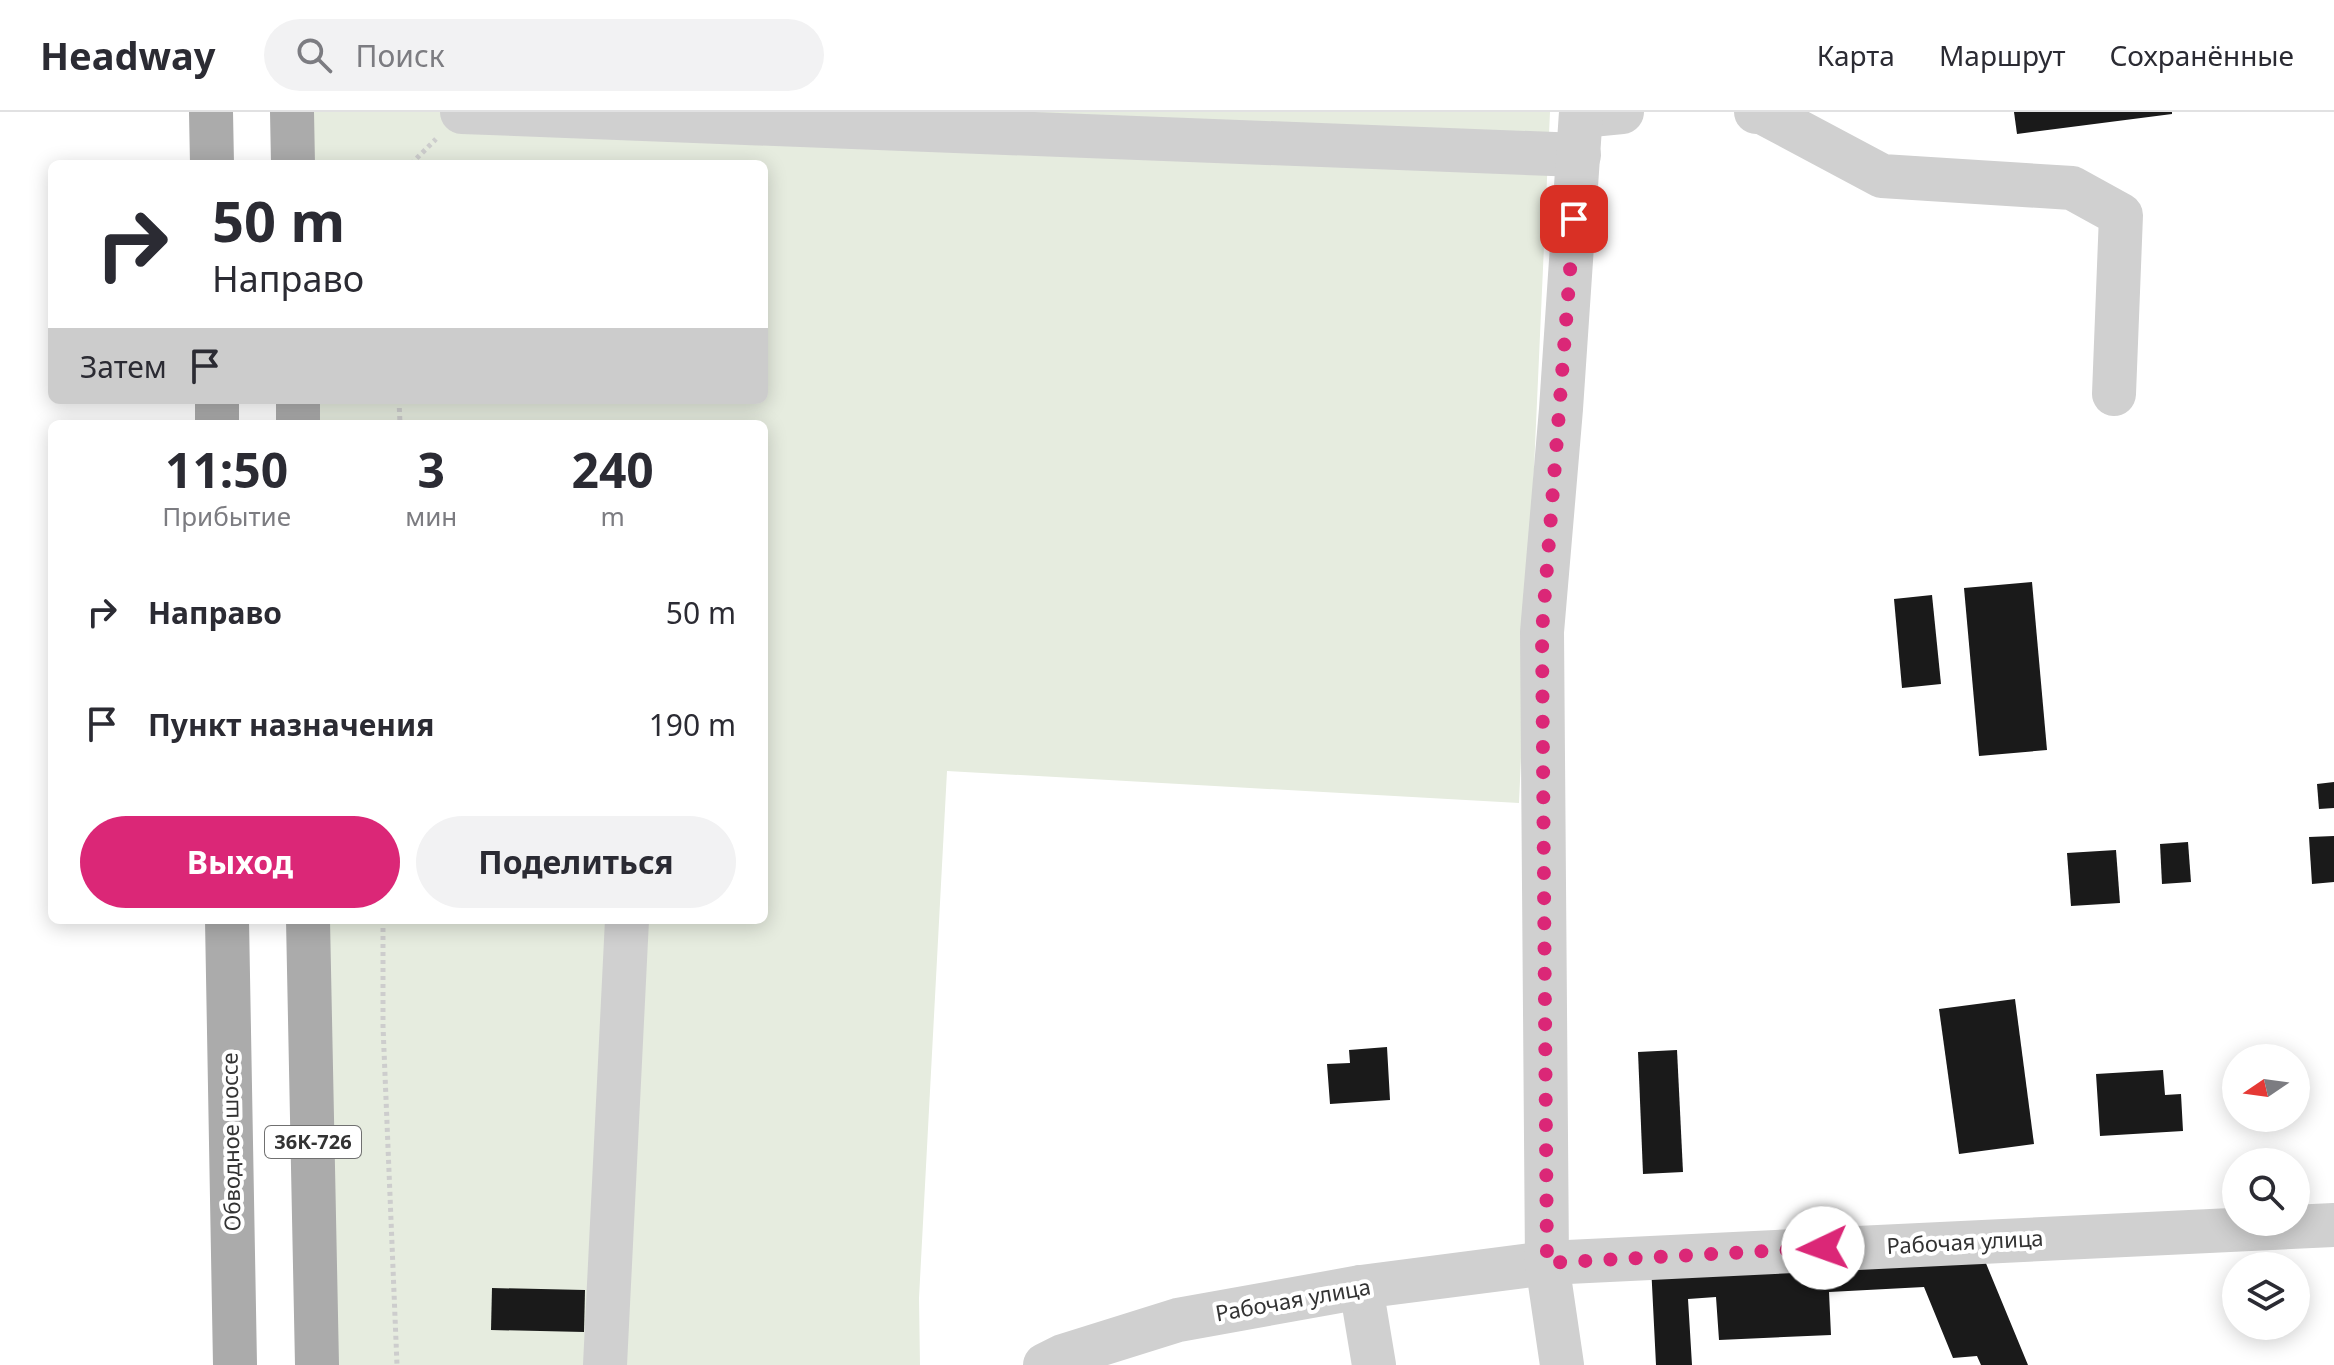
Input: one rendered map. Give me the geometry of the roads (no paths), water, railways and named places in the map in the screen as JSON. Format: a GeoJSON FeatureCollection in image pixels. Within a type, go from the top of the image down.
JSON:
{"type":"FeatureCollection","features":[{"type":"Feature","properties":{"kind":"main road"},"geometry":{"type":"LineString","coordinates":[[211,112],[212,160]]}},
{"type":"Feature","properties":{"kind":"main road"},"geometry":{"type":"LineString","coordinates":[[292,112],[293,160]]}},
{"type":"Feature","properties":{"kind":"main road","name":"Обводное шоссе"},"geometry":{"type":"LineString","coordinates":[[227,924],[235,1365]]}},
{"type":"Feature","properties":{"kind":"main road","name":"36К-726"},"geometry":{"type":"LineString","coordinates":[[308,924],[317,1365]]}},
{"type":"Feature","properties":{"kind":"street"},"geometry":{"type":"LineString","coordinates":[[462,112],[1591,124],[1542,632],[1547,1263],[1562,1365]]}},
{"type":"Feature","properties":{"kind":"street"},"geometry":{"type":"LineString","coordinates":[[1756,112],[1762,112],[1882,176],[2072,188],[2121,215],[2114,394]]}},
{"type":"Feature","properties":{"kind":"street"},"geometry":{"type":"LineString","coordinates":[[605,1365],[627,924]]}},
{"type":"Feature","properties":{"kind":"street","name":"Рабочая улица"},"geometry":{"type":"LineString","coordinates":[[1045,1365],[1063,1356],[1178,1320],[1361,1287],[1547,1263],[2334,1225]]}},
{"type":"Feature","properties":{"kind":"street"},"geometry":{"type":"LineString","coordinates":[[1361,1287],[1374,1365]]}}]}
